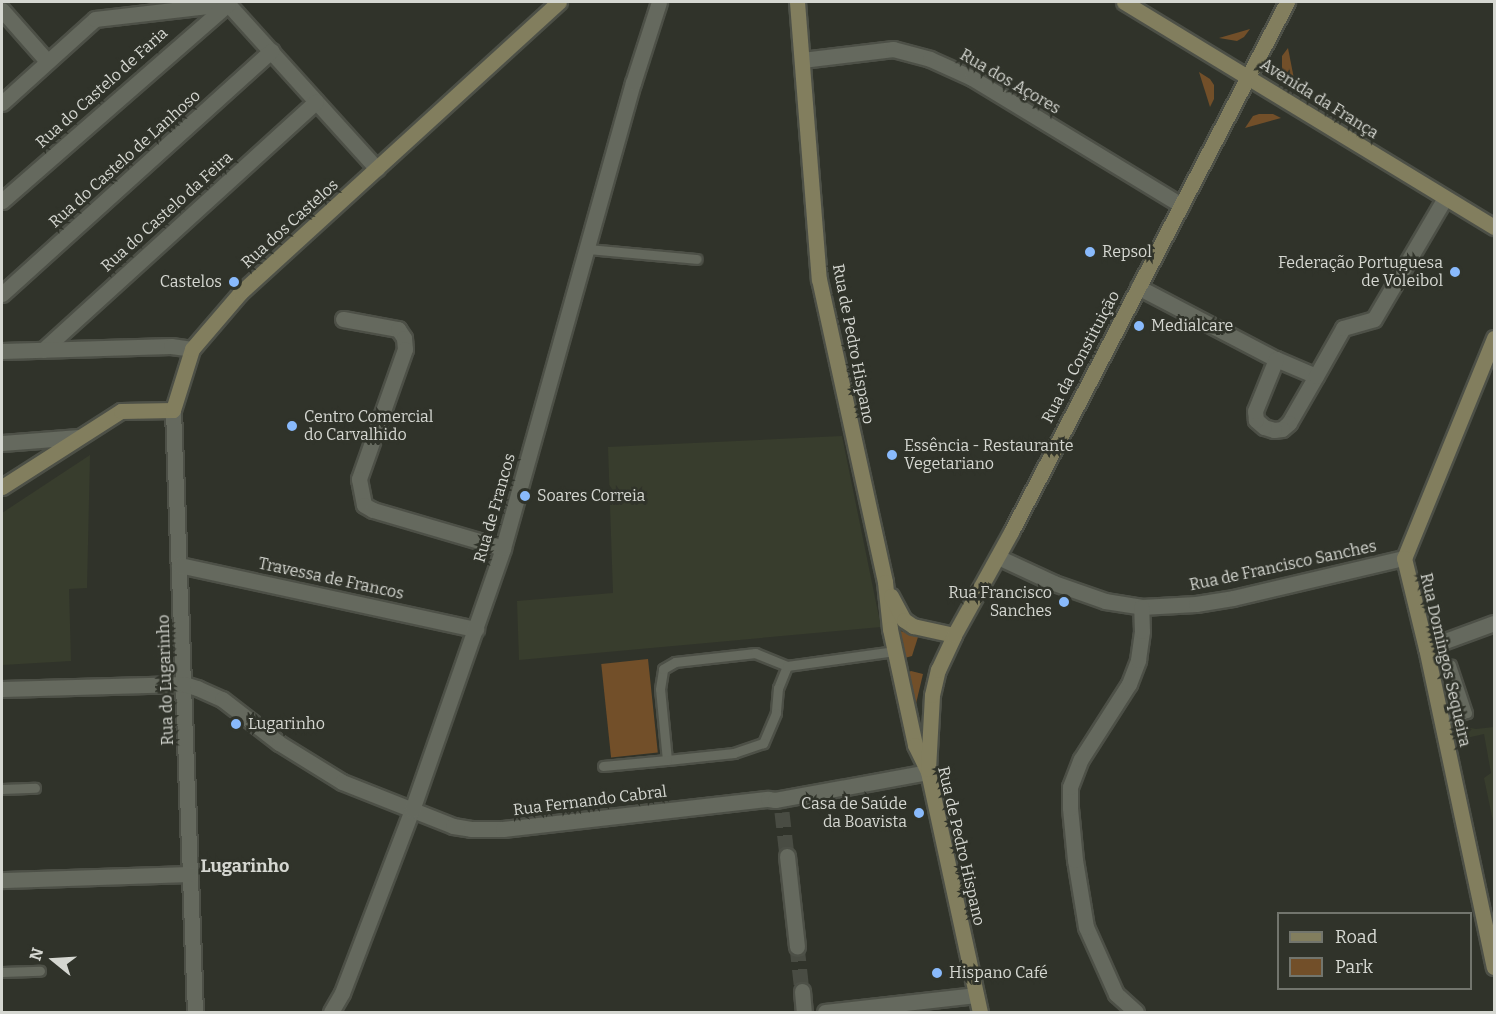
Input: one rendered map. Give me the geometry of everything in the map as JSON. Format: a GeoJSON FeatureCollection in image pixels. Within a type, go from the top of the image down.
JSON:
{"type":"FeatureCollection","features":[{"type":"Feature","properties":{"kind":"main road","name":"Rua dos Castelos"},"geometry":{"type":"LineString","coordinates":[[192,349],[240,293],[559,2]]}},
{"type":"Feature","properties":{"kind":"main road","name":"Rua de Pedro Hispano"},"geometry":{"type":"LineString","coordinates":[[797,2],[819,279],[885,582],[895,651],[915,745],[928,772],[980,1012]]}},
{"type":"Feature","properties":{"kind":"main road","name":"Avenida da França"},"geometry":{"type":"LineString","coordinates":[[1124,2],[1494,227]]}},
{"type":"Feature","properties":{"kind":"main road","name":"Rua da Constituição"},"geometry":{"type":"LineString","coordinates":[[928,772],[932,695],[938,670],[954,635],[998,557],[1246,75],[1287,2]]}},
{"type":"Feature","properties":{"kind":"main road","name":"Rua Domingos Sequeira"},"geometry":{"type":"LineString","coordinates":[[1494,338],[1404,558],[1426,648],[1494,967]]}},
{"type":"Feature","properties":{"kind":"main road","name":"Rua do Lugarinho"},"geometry":{"type":"LineString","coordinates":[[173,410],[192,349]]}},
{"type":"Feature","properties":{"kind":"main road"},"geometry":{"type":"LineString","coordinates":[[2,487],[121,411],[173,410]]}},
{"type":"Feature","properties":{"kind":"main road","name":"Rua de Pedro Hispano"},"geometry":{"type":"LineString","coordinates":[[885,582],[904,620],[925,630],[954,635]]}},
{"type":"Feature","properties":{"kind":"street","name":"Rua de Francos"},"geometry":{"type":"LineString","coordinates":[[331,1012],[342,993],[412,810],[503,548],[633,83],[659,2]]}},
{"type":"Feature","properties":{"kind":"street"},"geometry":{"type":"LineString","coordinates":[[2,103],[95,19],[228,3],[377,169]]}},
{"type":"Feature","properties":{"kind":"street","name":"Rua do Castelo de Faria"},"geometry":{"type":"LineString","coordinates":[[2,201],[228,3]]}},
{"type":"Feature","properties":{"kind":"street"},"geometry":{"type":"LineString","coordinates":[[2,10],[47,61]]}},
{"type":"Feature","properties":{"kind":"street","name":"Rua dos Açores"},"geometry":{"type":"LineString","coordinates":[[802,60],[893,49],[930,59],[972,78],[1181,205]]}},
{"type":"Feature","properties":{"kind":"street","name":"Rua do Castelo de Lanhoso"},"geometry":{"type":"LineString","coordinates":[[2,294],[271,51]]}},
{"type":"Feature","properties":{"kind":"street","name":"Rua do Castelo da Feira"},"geometry":{"type":"LineString","coordinates":[[43,350],[316,102]]}},
{"type":"Feature","properties":{"kind":"street"},"geometry":{"type":"LineString","coordinates":[[1276,359],[1255,411],[1256,420],[1264,427],[1282,429],[1289,423],[1342,328],[1374,320],[1445,198]]}},
{"type":"Feature","properties":{"kind":"street"},"geometry":{"type":"LineString","coordinates":[[1138,287],[1276,359],[1316,376]]}},
{"type":"Feature","properties":{"kind":"street"},"geometry":{"type":"LineString","coordinates":[[343,319],[398,329],[404,338],[405,349],[358,479],[364,505],[373,510],[503,548]]}},
{"type":"Feature","properties":{"kind":"street"},"geometry":{"type":"LineString","coordinates":[[2,351],[171,346],[192,349]]}},
{"type":"Feature","properties":{"kind":"street","name":"Rua do Lugarinho"},"geometry":{"type":"LineString","coordinates":[[173,410],[195,1012]]}},
{"type":"Feature","properties":{"kind":"street"},"geometry":{"type":"LineString","coordinates":[[2,443],[79,437]]}},
{"type":"Feature","properties":{"kind":"street","name":"Rua de Francisco Sanches"},"geometry":{"type":"LineString","coordinates":[[998,557],[1054,583],[1105,601],[1141,606],[1196,604],[1233,598],[1404,558]]}},
{"type":"Feature","properties":{"kind":"street","name":"Travessa de Francos"},"geometry":{"type":"LineString","coordinates":[[179,565],[476,629]]}},
{"type":"Feature","properties":{"kind":"street"},"geometry":{"type":"LineString","coordinates":[[1136,1012],[1116,994],[1086,927],[1074,860],[1070,787],[1081,759],[1129,684],[1138,660],[1142,631],[1141,606]]}},
{"type":"Feature","properties":{"kind":"street"},"geometry":{"type":"LineString","coordinates":[[1426,648],[1494,623]]}},
{"type":"Feature","properties":{"kind":"street"},"geometry":{"type":"LineString","coordinates":[[2,689],[184,684]]}},
{"type":"Feature","properties":{"kind":"street","name":"Rua Fernando Cabral"},"geometry":{"type":"LineString","coordinates":[[184,684],[222,699],[279,743],[342,782],[453,826],[503,829],[757,800],[779,806],[928,772]]}},
{"type":"Feature","properties":{"kind":"street"},"geometry":{"type":"LineString","coordinates":[[787,856],[797,946]]}},
{"type":"Feature","properties":{"kind":"street"},"geometry":{"type":"LineString","coordinates":[[2,880],[190,874]]}},
{"type":"Feature","properties":{"kind":"street"},"geometry":{"type":"LineString","coordinates":[[802,991],[804,1012]]}},
{"type":"Feature","properties":{"kind":"street"},"geometry":{"type":"LineString","coordinates":[[825,1012],[976,995]]}},
{"type":"Feature","properties":{"kind":"lane"},"geometry":{"type":"LineString","coordinates":[[587,249],[697,259]]}},
{"type":"Feature","properties":{"kind":"lane"},"geometry":{"type":"LineString","coordinates":[[667,760],[660,689],[663,669],[675,662],[755,653],[787,666],[895,651]]}},
{"type":"Feature","properties":{"kind":"lane"},"geometry":{"type":"LineString","coordinates":[[1442,721],[1467,713],[1451,665]]}},
{"type":"Feature","properties":{"kind":"lane"},"geometry":{"type":"LineString","coordinates":[[603,766],[734,753],[764,743],[776,713],[778,688],[787,666]]}},
{"type":"Feature","properties":{"kind":"lane"},"geometry":{"type":"LineString","coordinates":[[2,789],[35,788]]}},
{"type":"Feature","properties":{"kind":"lane"},"geometry":{"type":"LineString","coordinates":[[2,972],[40,971]]}},
{"type":"Feature","properties":{"kind":"shaded area"},"geometry":{"type":"Polygon","coordinates":[[[842,436],[881,627],[519,660],[517,601],[613,593],[608,447],[842,436]]]}},
{"type":"Feature","properties":{"kind":"shaded area"},"geometry":{"type":"Polygon","coordinates":[[[90,455],[87,588],[69,589],[71,661],[2,665],[2,513],[90,455]]]}},
{"type":"Feature","properties":{"kind":"shaded area"},"geometry":{"type":"Polygon","coordinates":[[[1460,726],[1476,729],[1494,727],[1494,826],[1484,778],[1491,773],[1484,734],[1462,739],[1460,726]]]}},
{"type":"Feature","properties":{"kind":"green space"},"geometry":{"type":"Polygon","coordinates":[[[1250,29],[1244,37],[1237,41],[1219,38],[1250,29]]]}},
{"type":"Feature","properties":{"kind":"green space"},"geometry":{"type":"Polygon","coordinates":[[[1288,48],[1295,84],[1284,76],[1282,70],[1282,56],[1288,48]]]}},
{"type":"Feature","properties":{"kind":"green space"},"geometry":{"type":"Polygon","coordinates":[[[1199,72],[1210,79],[1214,85],[1214,99],[1210,107],[1199,72]]]}},
{"type":"Feature","properties":{"kind":"green space"},"geometry":{"type":"Polygon","coordinates":[[[1273,114],[1281,118],[1245,128],[1253,116],[1273,114]]]}},
{"type":"Feature","properties":{"kind":"green space"},"geometry":{"type":"Polygon","coordinates":[[[895,629],[918,637],[912,656],[901,659],[895,629]]]}},
{"type":"Feature","properties":{"kind":"green space"},"geometry":{"type":"Polygon","coordinates":[[[648,659],[658,752],[611,757],[601,664],[648,659]]]}},
{"type":"Feature","properties":{"kind":"green space"},"geometry":{"type":"Polygon","coordinates":[[[911,671],[923,674],[914,712],[905,674],[911,671]]]}},
{"type":"Feature","properties":{"kind":"tunnel"},"geometry":{"type":"LineString","coordinates":[[782,812],[787,856]]}},
{"type":"Feature","properties":{"kind":"tunnel"},"geometry":{"type":"LineString","coordinates":[[797,946],[802,991]]}},
{"type":"Feature","properties":{"kind":"place","name":"Repsol"},"geometry":{"type":"Point","coordinates":[1090,252]}},
{"type":"Feature","properties":{"kind":"place","name":"Federação Portuguesa de Voleibol"},"geometry":{"type":"Point","coordinates":[1455,272]}},
{"type":"Feature","properties":{"kind":"place","name":"Castelos"},"geometry":{"type":"Point","coordinates":[234,282]}},
{"type":"Feature","properties":{"kind":"place","name":"Medialcare"},"geometry":{"type":"Point","coordinates":[1139,326]}},
{"type":"Feature","properties":{"kind":"place","name":"Centro Comercial do Carvalhido"},"geometry":{"type":"Point","coordinates":[292,426]}},
{"type":"Feature","properties":{"kind":"place","name":"Essência - Restaurante Vegetariano"},"geometry":{"type":"Point","coordinates":[892,455]}},
{"type":"Feature","properties":{"kind":"place","name":"Soares Correia"},"geometry":{"type":"Point","coordinates":[525,496]}},
{"type":"Feature","properties":{"kind":"place","name":"Rua Francisco Sanches"},"geometry":{"type":"Point","coordinates":[1064,602]}},
{"type":"Feature","properties":{"kind":"place","name":"Lugarinho"},"geometry":{"type":"Point","coordinates":[236,724]}},
{"type":"Feature","properties":{"kind":"place","name":"Casa de Saúde da Boavista"},"geometry":{"type":"Point","coordinates":[919,813]}},
{"type":"Feature","properties":{"kind":"place","name":"Hispano Café"},"geometry":{"type":"Point","coordinates":[937,973]}},
{"type":"Feature","properties":{"kind":"district","name":"Lugarinho"},"geometry":{"type":"Point","coordinates":[245,866]}}]}
